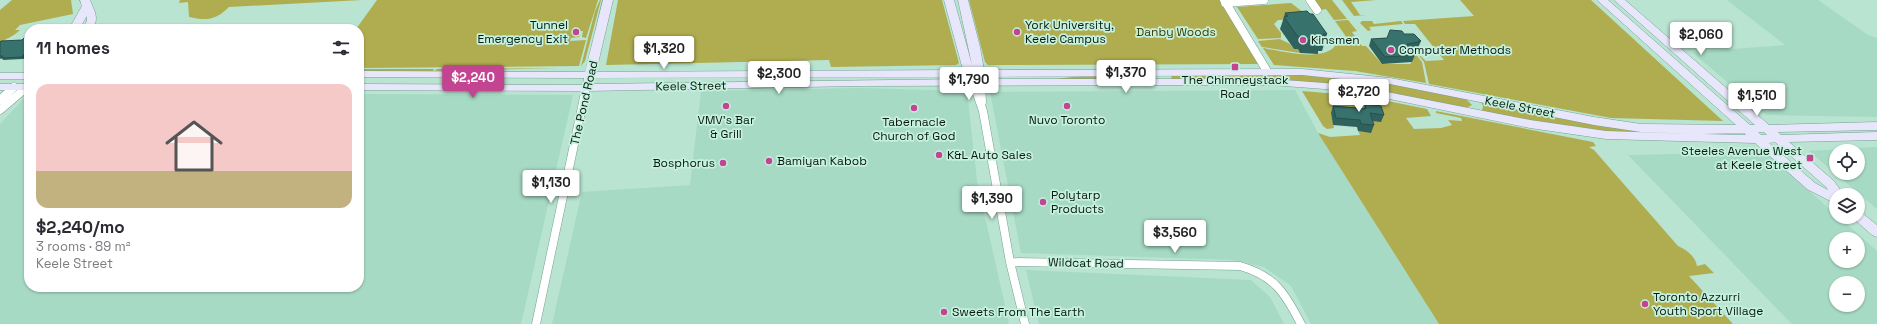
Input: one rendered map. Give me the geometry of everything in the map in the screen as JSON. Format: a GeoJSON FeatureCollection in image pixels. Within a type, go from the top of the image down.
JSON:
{"type":"FeatureCollection","features":[{"type":"Feature","properties":{"kind":"main road","name":"The Pond Road"},"geometry":{"type":"LineString","coordinates":[[586,88],[608,0]]}},
{"type":"Feature","properties":{"kind":"main road"},"geometry":{"type":"LineString","coordinates":[[949,0],[975,78]]}},
{"type":"Feature","properties":{"kind":"main road"},"geometry":{"type":"LineString","coordinates":[[963,0],[975,78]]}},
{"type":"Feature","properties":{"kind":"main road"},"geometry":{"type":"LineString","coordinates":[[1602,0],[1811,186],[1829,196]]}},
{"type":"Feature","properties":{"kind":"main road"},"geometry":{"type":"LineString","coordinates":[[1619,0],[1779,139],[1833,188]]}},
{"type":"Feature","properties":{"kind":"main road"},"geometry":{"type":"LineString","coordinates":[[76,24],[86,3]]}},
{"type":"Feature","properties":{"kind":"main road"},"geometry":{"type":"LineString","coordinates":[[86,3],[92,12],[90,24]]}},
{"type":"Feature","properties":{"kind":"main road","name":"Keele Street"},"geometry":{"type":"LineString","coordinates":[[1165,77],[1267,71],[1320,73],[1364,77],[1594,121],[1641,128],[1701,130],[1877,126]]}},
{"type":"Feature","properties":{"kind":"main road","name":"Keele Street"},"geometry":{"type":"LineString","coordinates":[[364,74],[748,74],[975,78],[1165,77],[1328,86],[1383,94],[1530,124],[1606,135],[1758,139],[1877,136]]}},
{"type":"Feature","properties":{"kind":"main road"},"geometry":{"type":"LineString","coordinates":[[586,88],[602,82],[667,81],[748,74]]}},
{"type":"Feature","properties":{"kind":"main road"},"geometry":{"type":"LineString","coordinates":[[441,88],[516,78],[576,78],[590,75]]}},
{"type":"Feature","properties":{"kind":"main road"},"geometry":{"type":"LineString","coordinates":[[0,76],[24,80]]}},
{"type":"Feature","properties":{"kind":"main road","name":"Keele Street"},"geometry":{"type":"LineString","coordinates":[[364,87],[586,88],[975,78]]}},
{"type":"Feature","properties":{"kind":"main road"},"geometry":{"type":"LineString","coordinates":[[0,87],[14,87],[24,83]]}},
{"type":"Feature","properties":{"kind":"main road"},"geometry":{"type":"LineString","coordinates":[[1473,97],[1478,106],[1473,112]]}},
{"type":"Feature","properties":{"kind":"main road"},"geometry":{"type":"LineString","coordinates":[[1865,222],[1877,232]]}},
{"type":"Feature","properties":{"kind":"street"},"geometry":{"type":"LineString","coordinates":[[1264,0],[1225,1],[1267,71]]}},
{"type":"Feature","properties":{"kind":"street"},"geometry":{"type":"LineString","coordinates":[[1310,0],[1317,10]]}},
{"type":"Feature","properties":{"kind":"street"},"geometry":{"type":"LineString","coordinates":[[975,78],[983,111],[1010,262],[1025,324]]}},
{"type":"Feature","properties":{"kind":"street"},"geometry":{"type":"LineString","coordinates":[[0,110],[24,85]]}},
{"type":"Feature","properties":{"kind":"street"},"geometry":{"type":"LineString","coordinates":[[0,100],[14,87]]}},
{"type":"Feature","properties":{"kind":"street","name":"The Pond Road"},"geometry":{"type":"LineString","coordinates":[[536,324],[586,88]]}},
{"type":"Feature","properties":{"kind":"street","name":"Wildcat Road"},"geometry":{"type":"LineString","coordinates":[[1010,262],[1240,266],[1262,273],[1281,286],[1301,324]]}},
{"type":"Feature","properties":{"kind":"shaded area"},"geometry":{"type":"Polygon","coordinates":[[[1727,0],[1818,0],[1868,35],[1877,38],[1877,117],[1766,115],[1692,52],[1785,45],[1727,0]]]}},
{"type":"Feature","properties":{"kind":"shaded area"},"geometry":{"type":"Polygon","coordinates":[[[861,88],[967,91],[977,181],[1009,324],[552,324],[582,192],[690,185],[701,91],[861,88]]]}},
{"type":"Feature","properties":{"kind":"shaded area"},"geometry":{"type":"Polygon","coordinates":[[[1295,90],[1318,133],[1439,324],[1311,324],[1291,286],[1264,267],[1233,260],[1021,253],[990,92],[1295,90]]]}},
{"type":"Feature","properties":{"kind":"shaded area"},"geometry":{"type":"Polygon","coordinates":[[[364,94],[573,95],[521,324],[0,324],[0,124],[24,98],[24,292],[364,292],[364,94]]]}},
{"type":"Feature","properties":{"kind":"shaded area"},"geometry":{"type":"Polygon","coordinates":[[[1877,147],[1877,209],[1865,199],[1865,188],[1852,188],[1843,180],[1865,180],[1865,148],[1877,147]]]}},
{"type":"Feature","properties":{"kind":"shaded area"},"geometry":{"type":"Polygon","coordinates":[[[1829,150],[1829,168],[1809,151],[1829,150]]]}},
{"type":"Feature","properties":{"kind":"shaded area"},"geometry":{"type":"Polygon","coordinates":[[[1766,152],[1829,209],[1829,224],[1847,224],[1856,232],[1829,232],[1829,268],[1865,268],[1865,240],[1877,251],[1877,324],[1792,324],[1628,155],[1766,152]]]}},
{"type":"Feature","properties":{"kind":"shaded area"},"geometry":{"type":"Polygon","coordinates":[[[1026,270],[1251,280],[1270,297],[1284,324],[1039,324],[1026,270]]]}},
{"type":"Feature","properties":{"kind":"green space"},"geometry":{"type":"Polygon","coordinates":[[[12,0],[71,0],[73,14],[20,25],[15,30],[20,30],[0,44],[0,10],[12,0]]]}},
{"type":"Feature","properties":{"kind":"green space"},"geometry":{"type":"Polygon","coordinates":[[[180,0],[362,0],[229,7],[220,15],[201,19],[189,17],[188,2],[179,3],[180,0]]]}},
{"type":"Feature","properties":{"kind":"green space"},"geometry":{"type":"Polygon","coordinates":[[[377,0],[598,0],[586,38],[582,37],[583,31],[571,32],[580,33],[579,37],[571,38],[570,41],[586,40],[579,66],[364,68],[364,24],[360,24],[377,0]]]}},
{"type":"Feature","properties":{"kind":"green space"},"geometry":{"type":"Polygon","coordinates":[[[600,0],[585,61],[581,66],[595,11],[600,0]]]}},
{"type":"Feature","properties":{"kind":"green space"},"geometry":{"type":"Polygon","coordinates":[[[618,0],[942,0],[959,63],[956,65],[831,67],[829,60],[606,65],[618,0]]]}},
{"type":"Feature","properties":{"kind":"green space","name":"Danby Woods"},"geometry":{"type":"Polygon","coordinates":[[[969,0],[1220,0],[1259,64],[988,65],[985,62],[969,0]]]}},
{"type":"Feature","properties":{"kind":"green space"},"geometry":{"type":"Polygon","coordinates":[[[1314,0],[1332,0],[1347,19],[1334,20],[1326,9],[1320,10],[1314,0]]]}},
{"type":"Feature","properties":{"kind":"green space"},"geometry":{"type":"Polygon","coordinates":[[[1342,0],[1376,0],[1351,2],[1360,15],[1366,15],[1354,16],[1342,0]]]}},
{"type":"Feature","properties":{"kind":"green space"},"geometry":{"type":"Polygon","coordinates":[[[1460,0],[1591,0],[1723,121],[1611,118],[1429,84],[1424,62],[1416,52],[1426,61],[1444,60],[1415,24],[1405,24],[1403,21],[1474,16],[1460,0]]]}},
{"type":"Feature","properties":{"kind":"green space"},"geometry":{"type":"Polygon","coordinates":[[[1291,3],[1303,12],[1290,20],[1278,20],[1274,24],[1281,33],[1281,38],[1258,39],[1237,7],[1291,3]]]}},
{"type":"Feature","properties":{"kind":"green space"},"geometry":{"type":"Polygon","coordinates":[[[1348,20],[1357,31],[1352,32],[1362,46],[1366,46],[1382,64],[1410,64],[1412,62],[1405,53],[1414,52],[1422,62],[1426,83],[1355,71],[1274,65],[1263,48],[1305,54],[1327,52],[1334,47],[1338,39],[1347,38],[1335,21],[1348,20]]]}},
{"type":"Feature","properties":{"kind":"green space"},"geometry":{"type":"Polygon","coordinates":[[[1362,21],[1372,21],[1374,24],[1401,21],[1403,24],[1369,27],[1371,30],[1368,31],[1360,23],[1362,21]]]}},
{"type":"Feature","properties":{"kind":"green space"},"geometry":{"type":"Polygon","coordinates":[[[1280,39],[1290,44],[1294,49],[1298,49],[1300,53],[1262,47],[1258,41],[1280,39]]]}},
{"type":"Feature","properties":{"kind":"green space"},"geometry":{"type":"Polygon","coordinates":[[[557,68],[435,71],[437,69],[557,68]]]}},
{"type":"Feature","properties":{"kind":"green space"},"geometry":{"type":"Polygon","coordinates":[[[364,69],[434,69],[433,71],[364,71],[364,69]]]}},
{"type":"Feature","properties":{"kind":"green space"},"geometry":{"type":"Polygon","coordinates":[[[1089,75],[1155,75],[1153,77],[1156,80],[1056,79],[1089,75]]]}},
{"type":"Feature","properties":{"kind":"green space"},"geometry":{"type":"Polygon","coordinates":[[[1173,75],[1314,75],[1387,83],[1466,99],[1472,105],[1466,108],[1382,91],[1172,79],[1171,77],[1173,75]]]}},
{"type":"Feature","properties":{"kind":"green space"},"geometry":{"type":"Polygon","coordinates":[[[1302,91],[1363,96],[1427,109],[1431,116],[1406,118],[1414,129],[1441,128],[1452,125],[1448,120],[1462,121],[1461,118],[1436,113],[1436,111],[1593,142],[1596,146],[1589,147],[1594,150],[1678,246],[1690,254],[1697,266],[1705,264],[1714,273],[1689,276],[1733,324],[1439,324],[1318,133],[1330,137],[1360,135],[1358,131],[1371,132],[1331,114],[1334,128],[1327,129],[1323,126],[1302,91]]]}},
{"type":"Feature","properties":{"kind":"green space"},"geometry":{"type":"Polygon","coordinates":[[[1481,102],[1689,134],[1633,134],[1573,128],[1482,111],[1483,106],[1481,102]]]}},
{"type":"Feature","properties":{"kind":"building"},"geometry":{"type":"Polygon","coordinates":[[[1307,11],[1310,14],[1313,14],[1327,34],[1323,34],[1326,38],[1320,38],[1321,41],[1304,40],[1302,36],[1298,37],[1284,17],[1288,16],[1285,13],[1307,11]]]}},
{"type":"Feature","properties":{"kind":"building"},"geometry":{"type":"Polygon","coordinates":[[[1390,30],[1402,31],[1404,34],[1414,34],[1421,41],[1407,44],[1415,55],[1385,57],[1371,39],[1387,38],[1390,30]]]}},
{"type":"Feature","properties":{"kind":"building"},"geometry":{"type":"Polygon","coordinates":[[[24,38],[24,54],[22,57],[1,58],[3,56],[0,56],[1,41],[22,40],[24,38]]]}},
{"type":"Feature","properties":{"kind":"building"},"geometry":{"type":"Polygon","coordinates":[[[1365,104],[1381,106],[1384,115],[1370,113],[1374,125],[1361,124],[1360,120],[1336,118],[1333,106],[1366,109],[1365,104]]]}},
{"type":"Feature","properties":{"kind":"place","name":"Tunnel Emergency Exit"},"geometry":{"type":"Point","coordinates":[576,32]}},
{"type":"Feature","properties":{"kind":"place","name":"York University, Keele Campus"},"geometry":{"type":"Point","coordinates":[1017,32]}},
{"type":"Feature","properties":{"kind":"place","name":"Kinsmen"},"geometry":{"type":"Point","coordinates":[1303,40]}},
{"type":"Feature","properties":{"kind":"place","name":"Computer Methods"},"geometry":{"type":"Point","coordinates":[1391,50]}},
{"type":"Feature","properties":{"kind":"place","name":"The Chimneystack Road"},"geometry":{"type":"Point","coordinates":[1235,67]}},
{"type":"Feature","properties":{"kind":"place","name":"VMV's Bar & Grill"},"geometry":{"type":"Point","coordinates":[726,106]}},
{"type":"Feature","properties":{"kind":"place","name":"Nuvo Toronto"},"geometry":{"type":"Point","coordinates":[1067,106]}},
{"type":"Feature","properties":{"kind":"place","name":"Tabernacle Church of God"},"geometry":{"type":"Point","coordinates":[914,108]}},
{"type":"Feature","properties":{"kind":"place","name":"K&L Auto Sales"},"geometry":{"type":"Point","coordinates":[939,155]}},
{"type":"Feature","properties":{"kind":"place","name":"Steeles Avenue West at Keele Street"},"geometry":{"type":"Point","coordinates":[1810,158]}},
{"type":"Feature","properties":{"kind":"place","name":"Bamiyan Kabob"},"geometry":{"type":"Point","coordinates":[769,161]}},
{"type":"Feature","properties":{"kind":"place","name":"Bosphorus"},"geometry":{"type":"Point","coordinates":[723,163]}},
{"type":"Feature","properties":{"kind":"place","name":"Polytarp Products"},"geometry":{"type":"Point","coordinates":[1043,202]}},
{"type":"Feature","properties":{"kind":"place","name":"Toronto Azzurri Youth Sport Village"},"geometry":{"type":"Point","coordinates":[1645,304]}},
{"type":"Feature","properties":{"kind":"place","name":"Sweets From The Earth"},"geometry":{"type":"Point","coordinates":[944,312]}}]}
